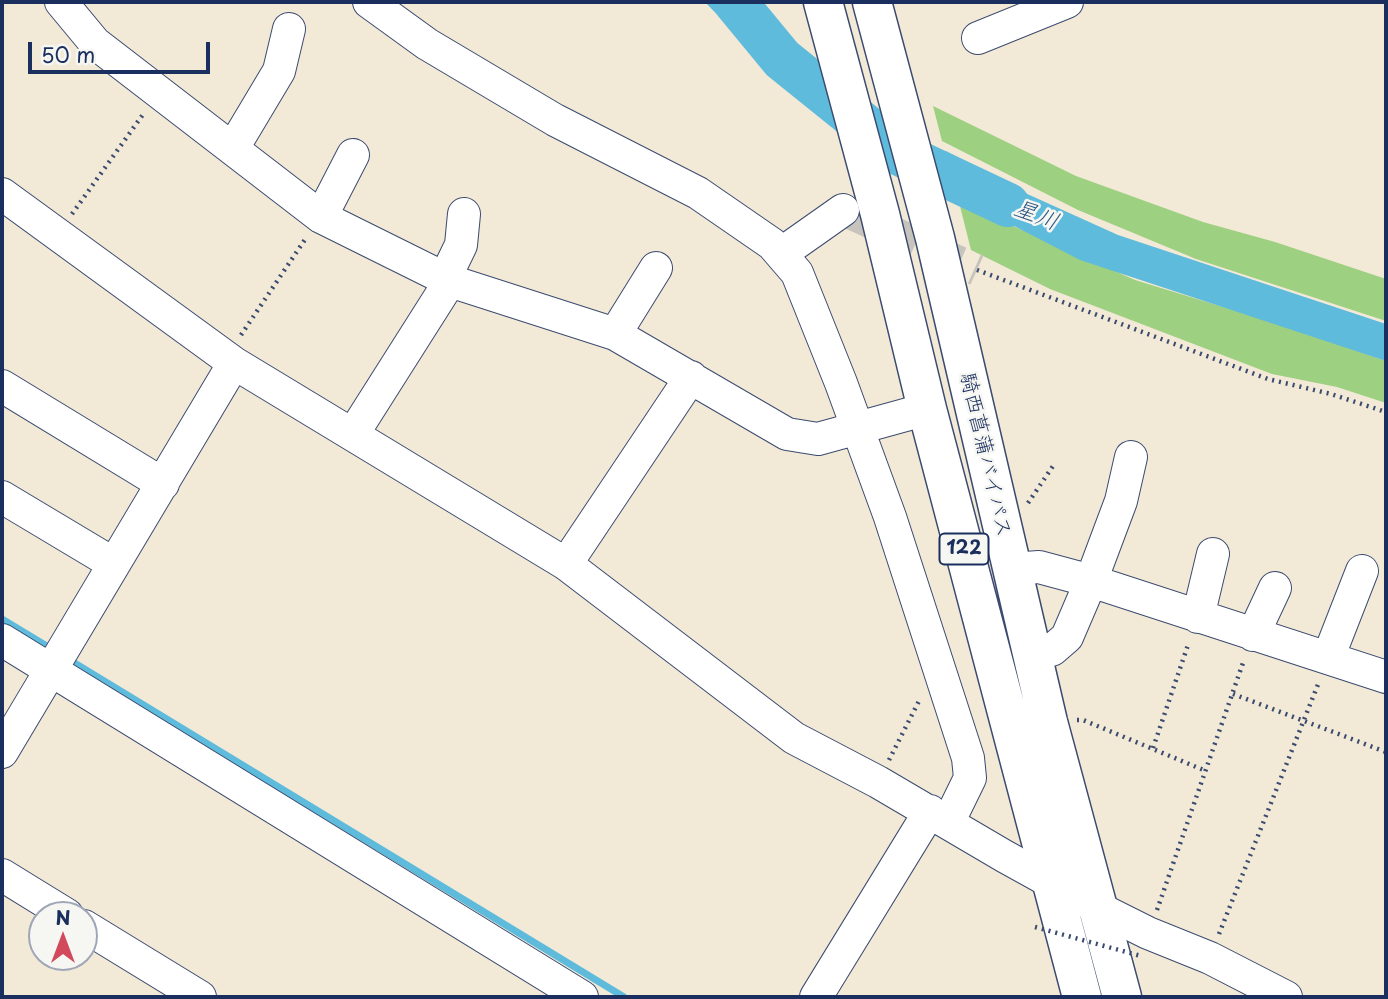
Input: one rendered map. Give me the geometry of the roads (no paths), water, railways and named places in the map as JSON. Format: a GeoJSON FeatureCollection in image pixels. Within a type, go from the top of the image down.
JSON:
{"type":"FeatureCollection","features":[{"type":"Feature","properties":{"kind":"highway","name":"騎西菖蒲バイパス"},"geometry":{"type":"LineString","coordinates":[[823,2],[892,222],[1012,569],[1048,722],[1098,908]]}},
{"type":"Feature","properties":{"kind":"highway","name":"騎西菖蒲バイパス"},"geometry":{"type":"LineString","coordinates":[[866,22],[892,222],[928,409],[1053,883]]}},
{"type":"Feature","properties":{"kind":"highway"},"geometry":{"type":"LineString","coordinates":[[892,222],[976,508],[984,560],[981,616]]}},
{"type":"Feature","properties":{"kind":"highway","name":"122"},"geometry":{"type":"LineString","coordinates":[[1053,883],[1082,997]]}},
{"type":"Feature","properties":{"kind":"highway","name":"122"},"geometry":{"type":"LineString","coordinates":[[1098,908],[1122,997]]}},
{"type":"Feature","properties":{"kind":"street"},"geometry":{"type":"LineString","coordinates":[[61,2],[96,43],[320,217],[447,279],[615,334],[787,434],[818,439],[928,409]]}},
{"type":"Feature","properties":{"kind":"street"},"geometry":{"type":"LineString","coordinates":[[369,2],[427,44],[555,120],[698,193],[772,244],[797,273],[890,517],[968,758],[970,778],[939,817],[816,997]]}},
{"type":"Feature","properties":{"kind":"street"},"geometry":{"type":"LineString","coordinates":[[978,38],[1067,2]]}},
{"type":"Feature","properties":{"kind":"street"},"geometry":{"type":"LineString","coordinates":[[233,148],[279,72],[289,29]]}},
{"type":"Feature","properties":{"kind":"street"},"geometry":{"type":"LineString","coordinates":[[320,217],[353,155]]}},
{"type":"Feature","properties":{"kind":"street"},"geometry":{"type":"LineString","coordinates":[[2,194],[230,360],[566,564],[794,738],[878,782],[1098,908],[1144,945],[1210,958],[1286,997]]}},
{"type":"Feature","properties":{"kind":"street"},"geometry":{"type":"LineString","coordinates":[[353,434],[447,279],[461,245],[464,215]]}},
{"type":"Feature","properties":{"kind":"street"},"geometry":{"type":"LineString","coordinates":[[782,253],[892,222]]}},
{"type":"Feature","properties":{"kind":"street"},"geometry":{"type":"LineString","coordinates":[[615,334],[656,268]]}},
{"type":"Feature","properties":{"kind":"street"},"geometry":{"type":"LineString","coordinates":[[2,752],[163,484],[230,360]]}},
{"type":"Feature","properties":{"kind":"street"},"geometry":{"type":"LineString","coordinates":[[566,564],[691,377]]}},
{"type":"Feature","properties":{"kind":"street"},"geometry":{"type":"LineString","coordinates":[[2,386],[163,484]]}},
{"type":"Feature","properties":{"kind":"street"},"geometry":{"type":"LineString","coordinates":[[1032,653],[1052,649],[1067,636],[1091,582],[1121,501],[1131,457]]}},
{"type":"Feature","properties":{"kind":"street"},"geometry":{"type":"LineString","coordinates":[[2,497],[114,564]]}},
{"type":"Feature","properties":{"kind":"street"},"geometry":{"type":"LineString","coordinates":[[1198,617],[1213,554]]}},
{"type":"Feature","properties":{"kind":"street"},"geometry":{"type":"LineString","coordinates":[[1012,569],[1039,567],[1091,582],[1386,677]]}},
{"type":"Feature","properties":{"kind":"street"},"geometry":{"type":"LineString","coordinates":[[1328,658],[1362,571]]}},
{"type":"Feature","properties":{"kind":"street"},"geometry":{"type":"LineString","coordinates":[[1254,635],[1275,588]]}},
{"type":"Feature","properties":{"kind":"street"},"geometry":{"type":"LineString","coordinates":[[2,640],[582,997]]}},
{"type":"Feature","properties":{"kind":"street"},"geometry":{"type":"LineString","coordinates":[[2,875],[44,901]]}},
{"type":"Feature","properties":{"kind":"street"},"geometry":{"type":"LineString","coordinates":[[98,935],[200,997]]}},
{"type":"Feature","properties":{"kind":"water"},"geometry":{"type":"Polygon","coordinates":[[[705,2],[754,2],[803,49],[820,116],[781,81],[705,2]]]}},
{"type":"Feature","properties":{"kind":"water"},"geometry":{"type":"Polygon","coordinates":[[[946,151],[1014,188],[1118,235],[1386,324],[1386,361],[1080,260],[956,196],[946,151]]]}},
{"type":"Feature","properties":{"kind":"waterway","name":"星川"},"geometry":{"type":"LineString","coordinates":[[735,2],[782,59],[900,154],[1008,205]]}},
{"type":"Feature","properties":{"kind":"waterway"},"geometry":{"type":"LineString","coordinates":[[2,619],[55,651]]}},
{"type":"Feature","properties":{"kind":"waterway"},"geometry":{"type":"LineString","coordinates":[[68,659],[624,997]]}},
{"type":"Feature","properties":{"kind":"tunnel"},"geometry":{"type":"LineString","coordinates":[[843,210],[977,270]]}}]}
